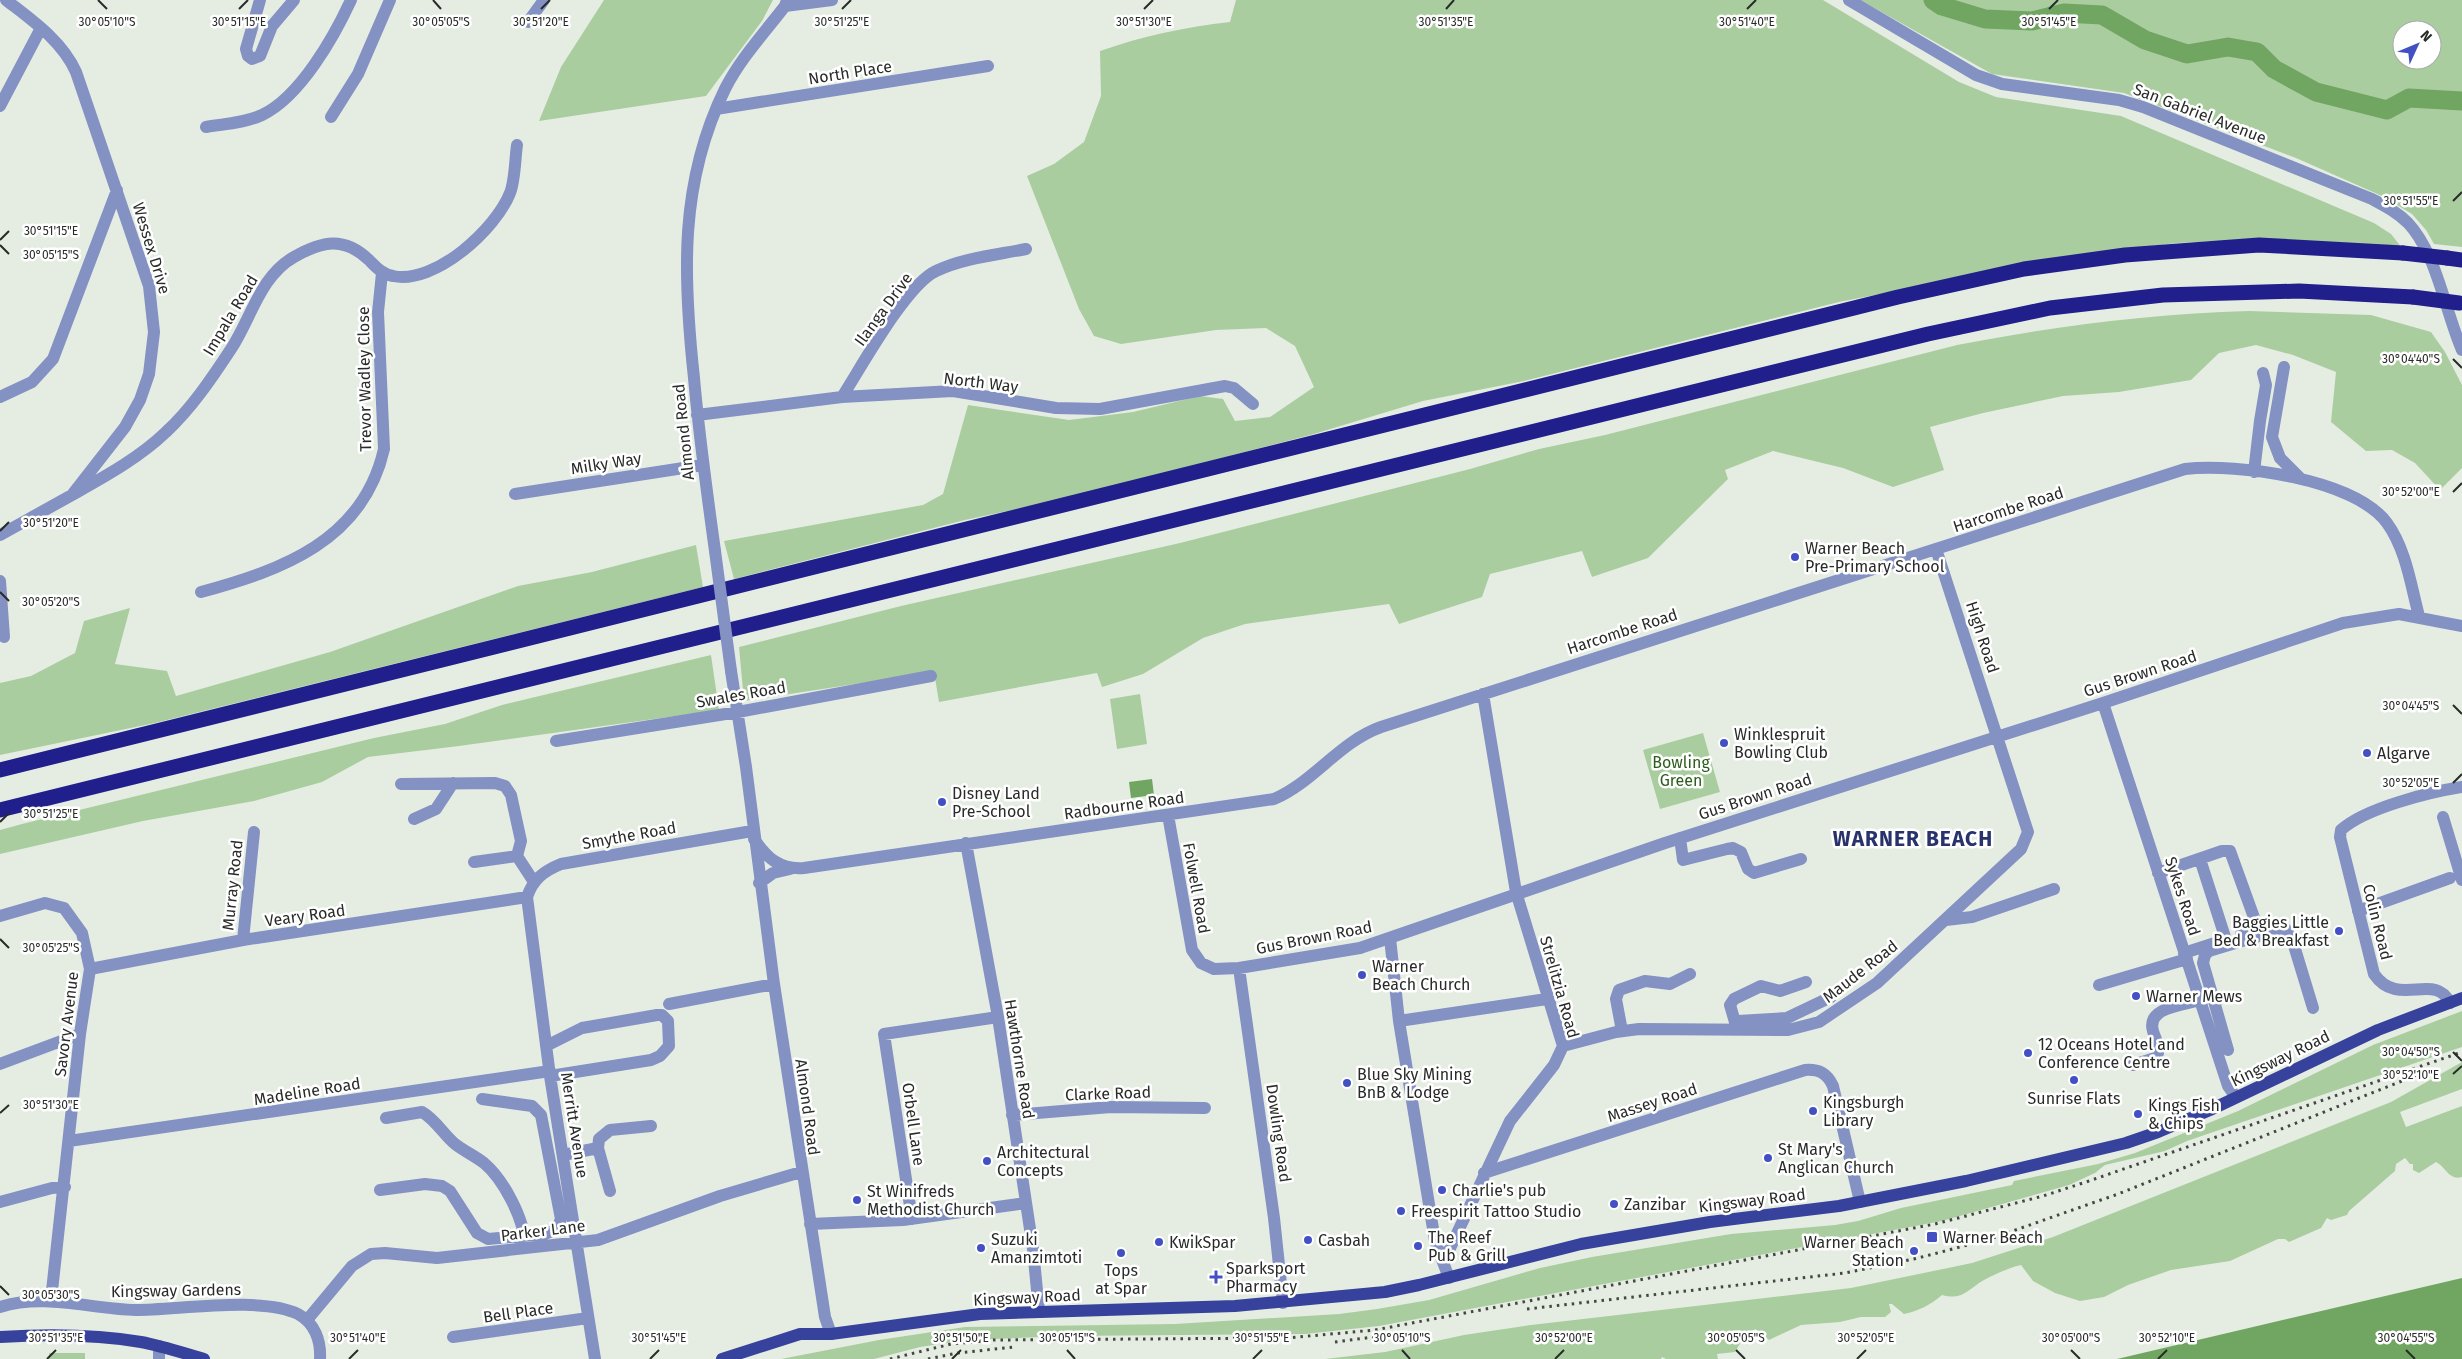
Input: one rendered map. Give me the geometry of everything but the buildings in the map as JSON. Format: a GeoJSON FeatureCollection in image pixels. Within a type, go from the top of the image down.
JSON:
{"type":"FeatureCollection","features":[{"type":"Feature","properties":{"kind":"highway"},"geometry":{"type":"LineString","coordinates":[[0,770],[1879,301],[2004,274],[2125,255],[2259,246],[2403,253],[2455,259]]}},
{"type":"Feature","properties":{"kind":"highway"},"geometry":{"type":"LineString","coordinates":[[2,810],[1928,334],[2050,308],[2163,295],[2299,290],[2413,297],[2460,303]]}},
{"type":"Feature","properties":{"kind":"main road","name":"Kingsway Road"},"geometry":{"type":"LineString","coordinates":[[722,1359],[800,1334],[831,1334],[980,1314],[1284,1303],[1384,1292],[1449,1278],[1545,1252],[1612,1238],[1710,1222],[1860,1202],[1977,1178],[2126,1143],[2180,1123],[2378,1030],[2462,998]]}},
{"type":"Feature","properties":{"kind":"main road"},"geometry":{"type":"LineString","coordinates":[[0,1337],[91,1336],[159,1353],[204,1359]]}},
{"type":"Feature","properties":{"kind":"street","name":"Wessex Drive"},"geometry":{"type":"LineString","coordinates":[[0,535],[72,496],[124,427],[140,400],[149,374],[154,332],[148,286],[117,190],[71,61],[54,39],[6,0]]}},
{"type":"Feature","properties":{"kind":"street"},"geometry":{"type":"LineString","coordinates":[[260,0],[246,49],[248,56],[252,59],[260,56],[272,26],[294,0]]}},
{"type":"Feature","properties":{"kind":"street"},"geometry":{"type":"LineString","coordinates":[[206,127],[260,116],[286,99],[327,45],[351,0]]}},
{"type":"Feature","properties":{"kind":"street"},"geometry":{"type":"LineString","coordinates":[[331,117],[358,74],[390,0]]}},
{"type":"Feature","properties":{"kind":"street"},"geometry":{"type":"LineString","coordinates":[[528,22],[544,0]]}},
{"type":"Feature","properties":{"kind":"street"},"geometry":{"type":"LineString","coordinates":[[786,3],[832,0]]}},
{"type":"Feature","properties":{"kind":"street","name":"San Gabriel Avenue"},"geometry":{"type":"LineString","coordinates":[[1849,0],[1976,75],[2002,84],[2033,90],[2100,97],[2143,107],[2372,199],[2393,210],[2408,223],[2426,247],[2462,350]]}},
{"type":"Feature","properties":{"kind":"street","name":"Almond Road"},"geometry":{"type":"LineString","coordinates":[[786,3],[738,68],[716,108],[696,171],[688,229],[685,280],[703,465],[738,712],[759,883],[801,1172],[825,1316],[831,1334]]}},
{"type":"Feature","properties":{"kind":"street"},"geometry":{"type":"LineString","coordinates":[[0,106],[5,84],[41,28]]}},
{"type":"Feature","properties":{"kind":"street","name":"North Place"},"geometry":{"type":"LineString","coordinates":[[716,108],[988,66]]}},
{"type":"Feature","properties":{"kind":"street"},"geometry":{"type":"LineString","coordinates":[[382,273],[395,277],[422,275],[442,265],[478,238],[496,217],[510,195],[517,145]]}},
{"type":"Feature","properties":{"kind":"street"},"geometry":{"type":"LineString","coordinates":[[0,397],[32,382],[53,360],[117,190]]}},
{"type":"Feature","properties":{"kind":"street","name":"Impala Road"},"geometry":{"type":"LineString","coordinates":[[72,496],[143,451],[179,418],[232,348],[266,284],[292,258],[323,244],[340,243],[353,247],[382,273]]}},
{"type":"Feature","properties":{"kind":"street","name":"Ilanga Drive"},"geometry":{"type":"LineString","coordinates":[[842,397],[906,299],[922,280],[952,264],[1026,249]]}},
{"type":"Feature","properties":{"kind":"street","name":"Trevor Wadley Close"},"geometry":{"type":"LineString","coordinates":[[201,592],[255,577],[308,551],[340,529],[361,502],[380,469],[384,449],[378,312],[382,273]]}},
{"type":"Feature","properties":{"kind":"street"},"geometry":{"type":"LineString","coordinates":[[2284,367],[2272,438],[2280,458],[2300,478]]}},
{"type":"Feature","properties":{"kind":"street"},"geometry":{"type":"LineString","coordinates":[[2254,472],[2266,385],[2263,373]]}},
{"type":"Feature","properties":{"kind":"street","name":"North Way"},"geometry":{"type":"LineString","coordinates":[[697,415],[842,397],[952,391],[1029,404],[1082,410],[1118,407],[1225,386],[1234,388],[1253,404]]}},
{"type":"Feature","properties":{"kind":"street","name":"Milky Way"},"geometry":{"type":"LineString","coordinates":[[515,494],[703,465]]}},
{"type":"Feature","properties":{"kind":"street","name":"Harcombe Road"},"geometry":{"type":"LineString","coordinates":[[1483,694],[2185,468],[2208,466],[2300,478],[2357,498],[2373,507],[2388,524],[2406,562],[2419,616]]}},
{"type":"Feature","properties":{"kind":"street","name":"High Road"},"geometry":{"type":"LineString","coordinates":[[1936,549],[1997,736]]}},
{"type":"Feature","properties":{"kind":"street"},"geometry":{"type":"LineString","coordinates":[[0,581],[4,637]]}},
{"type":"Feature","properties":{"kind":"street","name":"Gus Brown Road"},"geometry":{"type":"LineString","coordinates":[[1201,963],[1214,969],[1239,968],[1360,948],[1516,892],[2103,703],[2343,622],[2399,614],[2419,616],[2462,626]]}},
{"type":"Feature","properties":{"kind":"street","name":"Swales Road"},"geometry":{"type":"LineString","coordinates":[[556,741],[738,712],[931,676]]}},
{"type":"Feature","properties":{"kind":"street","name":"Radbourne Road"},"geometry":{"type":"LineString","coordinates":[[793,868],[1274,799],[1301,784],[1352,741],[1370,731],[1483,694]]}},
{"type":"Feature","properties":{"kind":"street","name":"Strelitzia Road"},"geometry":{"type":"LineString","coordinates":[[1444,1261],[1510,1120],[1554,1064],[1563,1046],[1547,999],[1516,892],[1483,694]]}},
{"type":"Feature","properties":{"kind":"street","name":"Sykes Road"},"geometry":{"type":"LineString","coordinates":[[2103,703],[2228,1086],[2236,1097]]}},
{"type":"Feature","properties":{"kind":"street","name":"Maude Road"},"geometry":{"type":"LineString","coordinates":[[1563,1046],[1622,1031],[1736,1025],[1788,1030],[1819,1022],[1877,983],[2021,849],[2026,840],[2028,832],[1997,736]]}},
{"type":"Feature","properties":{"kind":"street"},"geometry":{"type":"LineString","coordinates":[[414,819],[436,809],[453,783]]}},
{"type":"Feature","properties":{"kind":"street"},"geometry":{"type":"LineString","coordinates":[[401,784],[495,783],[508,790],[521,841],[517,856],[534,882]]}},
{"type":"Feature","properties":{"kind":"street","name":"Colin Road"},"geometry":{"type":"LineString","coordinates":[[2450,1003],[2446,996],[2436,989],[2396,990],[2385,986],[2378,980],[2371,965],[2340,837],[2341,830],[2348,824],[2404,800],[2462,787]]}},
{"type":"Feature","properties":{"kind":"street","name":"Folwell Road"},"geometry":{"type":"LineString","coordinates":[[1168,815],[1189,941],[1192,950],[1201,963]]}},
{"type":"Feature","properties":{"kind":"street"},"geometry":{"type":"LineString","coordinates":[[2358,911],[2456,879],[2443,817]]}},
{"type":"Feature","properties":{"kind":"street","name":"Murray Road"},"geometry":{"type":"LineString","coordinates":[[243,940],[254,832]]}},
{"type":"Feature","properties":{"kind":"street"},"geometry":{"type":"LineString","coordinates":[[753,835],[772,861],[793,868]]}},
{"type":"Feature","properties":{"kind":"street","name":"Smythe Road"},"geometry":{"type":"LineString","coordinates":[[527,897],[534,882],[549,869],[561,864],[753,835]]}},
{"type":"Feature","properties":{"kind":"street"},"geometry":{"type":"LineString","coordinates":[[1680,838],[1683,860],[1733,848],[1741,852],[1748,869],[1754,873],[1801,859]]}},
{"type":"Feature","properties":{"kind":"street","name":"Hawthorne Road"},"geometry":{"type":"LineString","coordinates":[[966,843],[998,1017],[1033,1250],[1038,1311]]}},
{"type":"Feature","properties":{"kind":"street"},"geometry":{"type":"LineString","coordinates":[[2099,985],[2185,956],[2251,931],[2255,927],[2256,923],[2252,910],[2230,851],[2222,851],[2200,859],[2156,867]]}},
{"type":"Feature","properties":{"kind":"street"},"geometry":{"type":"LineString","coordinates":[[474,862],[517,856]]}},
{"type":"Feature","properties":{"kind":"street"},"geometry":{"type":"LineString","coordinates":[[2200,859],[2226,940]]}},
{"type":"Feature","properties":{"kind":"street"},"geometry":{"type":"LineString","coordinates":[[759,883],[773,873],[793,868]]}},
{"type":"Feature","properties":{"kind":"street"},"geometry":{"type":"LineString","coordinates":[[1946,920],[1972,917],[2054,889]]}},
{"type":"Feature","properties":{"kind":"street","name":"Veary Road"},"geometry":{"type":"LineString","coordinates":[[90,969],[243,940],[527,897]]}},
{"type":"Feature","properties":{"kind":"street","name":"Merritt Avenue"},"geometry":{"type":"LineString","coordinates":[[527,897],[548,1046],[550,1074],[595,1359]]}},
{"type":"Feature","properties":{"kind":"street","name":"Savory Avenue"},"geometry":{"type":"LineString","coordinates":[[0,916],[45,903],[64,908],[82,933],[90,969],[80,1034],[65,1187],[58,1228],[51,1300]]}},
{"type":"Feature","properties":{"kind":"street"},"geometry":{"type":"LineString","coordinates":[[2228,1050],[2203,963],[2205,955],[2209,951],[2285,928],[2292,938],[2313,1008]]}},
{"type":"Feature","properties":{"kind":"street"},"geometry":{"type":"LineString","coordinates":[[1390,938],[1399,1022],[1435,1241],[1449,1278]]}},
{"type":"Feature","properties":{"kind":"street","name":"Dowling Road"},"geometry":{"type":"LineString","coordinates":[[1239,968],[1284,1303]]}},
{"type":"Feature","properties":{"kind":"street"},"geometry":{"type":"LineString","coordinates":[[1622,1031],[1616,999],[1619,990],[1645,981],[1670,984],[1690,974]]}},
{"type":"Feature","properties":{"kind":"street"},"geometry":{"type":"LineString","coordinates":[[1806,982],[1780,991],[1761,986],[1734,999],[1730,1005],[1736,1025],[1798,1015],[1831,997]]}},
{"type":"Feature","properties":{"kind":"street"},"geometry":{"type":"LineString","coordinates":[[669,1004],[774,984]]}},
{"type":"Feature","properties":{"kind":"street"},"geometry":{"type":"LineString","coordinates":[[2133,1064],[2155,1058],[2158,1053],[2158,1045],[2152,1029],[2152,1020],[2155,1015],[2162,1010],[2198,995],[2209,984]]}},
{"type":"Feature","properties":{"kind":"street"},"geometry":{"type":"LineString","coordinates":[[1399,1022],[1547,999]]}},
{"type":"Feature","properties":{"kind":"street","name":"Madeline Road"},"geometry":{"type":"LineString","coordinates":[[69,1142],[644,1062],[660,1056],[669,1046],[668,1021],[662,1015],[657,1015],[590,1026],[573,1031],[548,1046]]}},
{"type":"Feature","properties":{"kind":"street","name":"Orbell Lane"},"geometry":{"type":"LineString","coordinates":[[912,1219],[884,1034],[998,1017]]}},
{"type":"Feature","properties":{"kind":"street"},"geometry":{"type":"LineString","coordinates":[[0,1064],[80,1034]]}},
{"type":"Feature","properties":{"kind":"street","name":"Massey Road"},"geometry":{"type":"LineString","coordinates":[[1484,1173],[1804,1070],[1821,1071],[1829,1077],[1846,1138],[1860,1202]]}},
{"type":"Feature","properties":{"kind":"street"},"geometry":{"type":"LineString","coordinates":[[380,1190],[425,1184],[442,1186],[450,1191],[473,1227],[488,1239],[552,1233],[561,1224],[543,1120],[532,1106],[482,1099]]}},
{"type":"Feature","properties":{"kind":"street","name":"Clarke Road"},"geometry":{"type":"LineString","coordinates":[[1012,1115],[1111,1107],[1205,1108]]}},
{"type":"Feature","properties":{"kind":"street"},"geometry":{"type":"LineString","coordinates":[[386,1118],[422,1112],[433,1120],[456,1145],[492,1170],[512,1202],[525,1235],[525,1249]]}},
{"type":"Feature","properties":{"kind":"street"},"geometry":{"type":"LineString","coordinates":[[610,1191],[598,1148],[599,1139],[610,1130],[651,1126]]}},
{"type":"Feature","properties":{"kind":"street"},"geometry":{"type":"LineString","coordinates":[[564,1155],[598,1148]]}},
{"type":"Feature","properties":{"kind":"street","name":"Parker Lane"},"geometry":{"type":"LineString","coordinates":[[307,1320],[352,1266],[370,1254],[385,1253],[436,1258],[598,1240],[720,1196],[801,1172]]}},
{"type":"Feature","properties":{"kind":"street"},"geometry":{"type":"LineString","coordinates":[[0,1202],[42,1190],[65,1187]]}},
{"type":"Feature","properties":{"kind":"street"},"geometry":{"type":"LineString","coordinates":[[810,1224],[912,1219],[1026,1203]]}},
{"type":"Feature","properties":{"kind":"street","name":"Kingsway Gardens"},"geometry":{"type":"LineString","coordinates":[[0,1306],[51,1300],[135,1310],[245,1306],[292,1312],[307,1320]]}},
{"type":"Feature","properties":{"kind":"street","name":"Bell Place"},"geometry":{"type":"LineString","coordinates":[[454,1337],[588,1318]]}},
{"type":"Feature","properties":{"kind":"street"},"geometry":{"type":"LineString","coordinates":[[307,1320],[314,1329],[318,1339],[320,1359]]}},
{"type":"Feature","properties":{"kind":"green space"},"geometry":{"type":"Polygon","coordinates":[[[604,0],[773,0],[762,21],[706,96],[539,121],[561,67],[604,0]]]}},
{"type":"Feature","properties":{"kind":"green space"},"geometry":{"type":"Polygon","coordinates":[[[1236,0],[1823,0],[1959,82],[1996,97],[2121,116],[2374,223],[2391,234],[2402,248],[2242,240],[2177,243],[2090,253],[1839,302],[1524,381],[1423,401],[1314,434],[1068,498],[965,520],[734,579],[724,541],[923,505],[943,494],[968,405],[1069,420],[1133,412],[1200,396],[1223,399],[1235,421],[1270,417],[1314,387],[1295,346],[1266,328],[1216,330],[1121,344],[1094,336],[1079,309],[1027,176],[1054,164],[1084,142],[1101,96],[1100,51],[1164,33],[1230,22],[1236,0]]]}},
{"type":"Feature","properties":{"kind":"green space"},"geometry":{"type":"Polygon","coordinates":[[[1860,0],[2462,0],[2462,247],[2434,244],[2426,230],[2412,214],[2382,196],[2296,158],[2124,93],[1992,74],[1860,0]]]}},
{"type":"Feature","properties":{"kind":"green space"},"geometry":{"type":"Polygon","coordinates":[[[2249,311],[2371,315],[2431,332],[2445,352],[2462,385],[2462,468],[2440,490],[2415,463],[2392,450],[2366,451],[2331,422],[2336,372],[2293,355],[2256,345],[2219,353],[2191,380],[2119,392],[2063,396],[1983,413],[1930,427],[1944,470],[1893,487],[1843,468],[1773,451],[1725,470],[1728,479],[1648,558],[1592,577],[1582,551],[1490,574],[1482,597],[1399,624],[1389,604],[1245,624],[1203,638],[1143,674],[1102,687],[1097,673],[939,702],[934,672],[744,701],[739,647],[901,606],[1180,543],[1470,469],[1539,449],[1605,435],[1957,345],[2102,322],[2175,315],[2249,311]]]}},
{"type":"Feature","properties":{"kind":"green space"},"geometry":{"type":"Polygon","coordinates":[[[696,545],[703,587],[155,723],[0,755],[0,683],[31,676],[75,653],[84,621],[130,608],[115,664],[167,671],[176,696],[330,652],[518,586],[592,572],[696,545]]]}},
{"type":"Feature","properties":{"kind":"green space"},"geometry":{"type":"Polygon","coordinates":[[[711,655],[719,710],[368,757],[322,782],[254,801],[143,821],[0,854],[0,830],[374,738],[445,724],[502,705],[711,655]]]}},
{"type":"Feature","properties":{"kind":"green space"},"geometry":{"type":"Polygon","coordinates":[[[1140,694],[1147,744],[1117,749],[1110,699],[1140,694]]]}},
{"type":"Feature","properties":{"kind":"green space","name":"Bowling Green"},"geometry":{"type":"Polygon","coordinates":[[[1703,733],[1720,792],[1660,809],[1643,750],[1703,733]]]}},
{"type":"Feature","properties":{"kind":"green space"},"geometry":{"type":"Polygon","coordinates":[[[2462,1011],[2462,1047],[2187,1141],[2165,1151],[2105,1165],[2095,1173],[2069,1185],[1942,1221],[1379,1326],[1305,1334],[1065,1336],[967,1340],[920,1347],[874,1359],[781,1359],[879,1340],[965,1327],[1175,1324],[1339,1314],[1429,1300],[1540,1268],[1592,1257],[1731,1234],[1835,1225],[1858,1221],[1901,1208],[2012,1185],[2014,1181],[2098,1164],[2135,1153],[2238,1111],[2373,1045],[2462,1011]]]}},
{"type":"Feature","properties":{"kind":"green space"},"geometry":{"type":"Polygon","coordinates":[[[2462,1062],[2462,1089],[2400,1112],[2406,1127],[2462,1106],[2462,1177],[2454,1177],[2436,1162],[2419,1173],[2413,1170],[2413,1164],[2410,1164],[2405,1158],[2396,1164],[2395,1171],[2349,1211],[2347,1215],[2331,1220],[2327,1218],[2321,1228],[2289,1242],[2285,1239],[2278,1239],[2230,1261],[2171,1270],[2128,1285],[2104,1297],[2080,1301],[2055,1293],[2033,1281],[2021,1265],[2007,1269],[1984,1280],[1965,1293],[1955,1296],[1942,1295],[1924,1307],[1904,1314],[1892,1304],[1889,1304],[1891,1312],[1885,1317],[1861,1317],[1840,1322],[1801,1325],[1769,1340],[1755,1329],[1751,1337],[1742,1340],[1735,1352],[1717,1354],[1718,1359],[1666,1359],[1662,1357],[1661,1359],[1325,1359],[1385,1352],[1464,1335],[1531,1325],[1851,1288],[1972,1263],[2053,1237],[2391,1102],[2462,1062]]]}},
{"type":"Feature","properties":{"kind":"green space"},"geometry":{"type":"Polygon","coordinates":[[[49,1353],[85,1353],[85,1359],[49,1359],[49,1353]]]}},
{"type":"Feature","properties":{"kind":"shaded area"},"geometry":{"type":"Polygon","coordinates":[[[1152,779],[1154,795],[1131,798],[1129,782],[1152,779]]]}},
{"type":"Feature","properties":{"kind":"shaded area"},"geometry":{"type":"Polygon","coordinates":[[[2462,1278],[2462,1359],[2117,1359],[2462,1278]]]}},
{"type":"Feature","properties":{"kind":"waterway"},"geometry":{"type":"LineString","coordinates":[[1933,0],[1942,6],[1985,19],[2032,21],[2064,13],[2102,15],[2145,40],[2187,54],[2228,47],[2257,52],[2274,69],[2316,92],[2387,110],[2409,98],[2462,101]]}},
{"type":"Feature","properties":{"kind":"railway"},"geometry":{"type":"LineString","coordinates":[[890,1359],[951,1344],[994,1340],[1287,1338],[1375,1330],[1935,1224],[2043,1196],[2086,1182],[2462,1052]]}},
{"type":"Feature","properties":{"kind":"railway"},"geometry":{"type":"LineString","coordinates":[[1527,1309],[1845,1273],[1918,1258],[1987,1240],[2118,1194],[2427,1071]]}},
{"type":"Feature","properties":{"kind":"railway"},"geometry":{"type":"LineString","coordinates":[[1335,1342],[1389,1335]]}},
{"type":"Feature","properties":{"kind":"railway"},"geometry":{"type":"LineString","coordinates":[[928,1359],[957,1353],[1015,1347]]}},
{"type":"Feature","properties":{"kind":"place","name":"Warner Beach Pre-Primary School"},"geometry":{"type":"Point","coordinates":[1795,557]}},
{"type":"Feature","properties":{"kind":"place","name":"Winklespruit Bowling Club"},"geometry":{"type":"Point","coordinates":[1724,743]}},
{"type":"Feature","properties":{"kind":"place","name":"Algarve"},"geometry":{"type":"Point","coordinates":[2367,753]}},
{"type":"Feature","properties":{"kind":"place","name":"Disney Land Pre-School"},"geometry":{"type":"Point","coordinates":[942,802]}},
{"type":"Feature","properties":{"kind":"place","name":"Baggies Little Bed & Breakfast"},"geometry":{"type":"Point","coordinates":[2339,931]}},
{"type":"Feature","properties":{"kind":"place","name":"Warner Beach Church"},"geometry":{"type":"Point","coordinates":[1362,975]}},
{"type":"Feature","properties":{"kind":"place","name":"Warner Mews"},"geometry":{"type":"Point","coordinates":[2136,996]}},
{"type":"Feature","properties":{"kind":"place","name":"12 Oceans Hotel and Conference Centre"},"geometry":{"type":"Point","coordinates":[2028,1053]}},
{"type":"Feature","properties":{"kind":"place","name":"Sunrise Flats"},"geometry":{"type":"Point","coordinates":[2074,1080]}},
{"type":"Feature","properties":{"kind":"place","name":"Blue Sky Mining BnB & Lodge"},"geometry":{"type":"Point","coordinates":[1347,1083]}},
{"type":"Feature","properties":{"kind":"place","name":"Kingsburgh Library"},"geometry":{"type":"Point","coordinates":[1813,1111]}},
{"type":"Feature","properties":{"kind":"place","name":"Kings Fish & Chips"},"geometry":{"type":"Point","coordinates":[2138,1114]}},
{"type":"Feature","properties":{"kind":"place","name":"St Mary's Anglican Church"},"geometry":{"type":"Point","coordinates":[1768,1158]}},
{"type":"Feature","properties":{"kind":"place","name":"Architectural Concepts"},"geometry":{"type":"Point","coordinates":[987,1161]}},
{"type":"Feature","properties":{"kind":"place","name":"Charlie's pub"},"geometry":{"type":"Point","coordinates":[1442,1190]}},
{"type":"Feature","properties":{"kind":"place","name":"St Winifreds Methodist Church"},"geometry":{"type":"Point","coordinates":[857,1200]}},
{"type":"Feature","properties":{"kind":"place","name":"Zanzibar"},"geometry":{"type":"Point","coordinates":[1614,1204]}},
{"type":"Feature","properties":{"kind":"place","name":"Freespirit Tattoo Studio"},"geometry":{"type":"Point","coordinates":[1401,1211]}},
{"type":"Feature","properties":{"kind":"place","name":"Warner Beach"},"geometry":{"type":"Point","coordinates":[1932,1237]}},
{"type":"Feature","properties":{"kind":"place","name":"Casbah"},"geometry":{"type":"Point","coordinates":[1308,1240]}},
{"type":"Feature","properties":{"kind":"place","name":"KwikSpar"},"geometry":{"type":"Point","coordinates":[1159,1242]}},
{"type":"Feature","properties":{"kind":"place","name":"The Reef Pub & Grill"},"geometry":{"type":"Point","coordinates":[1418,1246]}},
{"type":"Feature","properties":{"kind":"place","name":"Suzuki Amanzimtoti"},"geometry":{"type":"Point","coordinates":[981,1248]}},
{"type":"Feature","properties":{"kind":"place","name":"Warner Beach Station"},"geometry":{"type":"Point","coordinates":[1914,1251]}},
{"type":"Feature","properties":{"kind":"place","name":"Tops at Spar"},"geometry":{"type":"Point","coordinates":[1121,1253]}},
{"type":"Feature","properties":{"kind":"place","name":"Sparksport Pharmacy"},"geometry":{"type":"Point","coordinates":[1216,1277]}},
{"type":"Feature","properties":{"kind":"district","name":"WARNER BEACH"},"geometry":{"type":"Point","coordinates":[1913,839]}}]}
